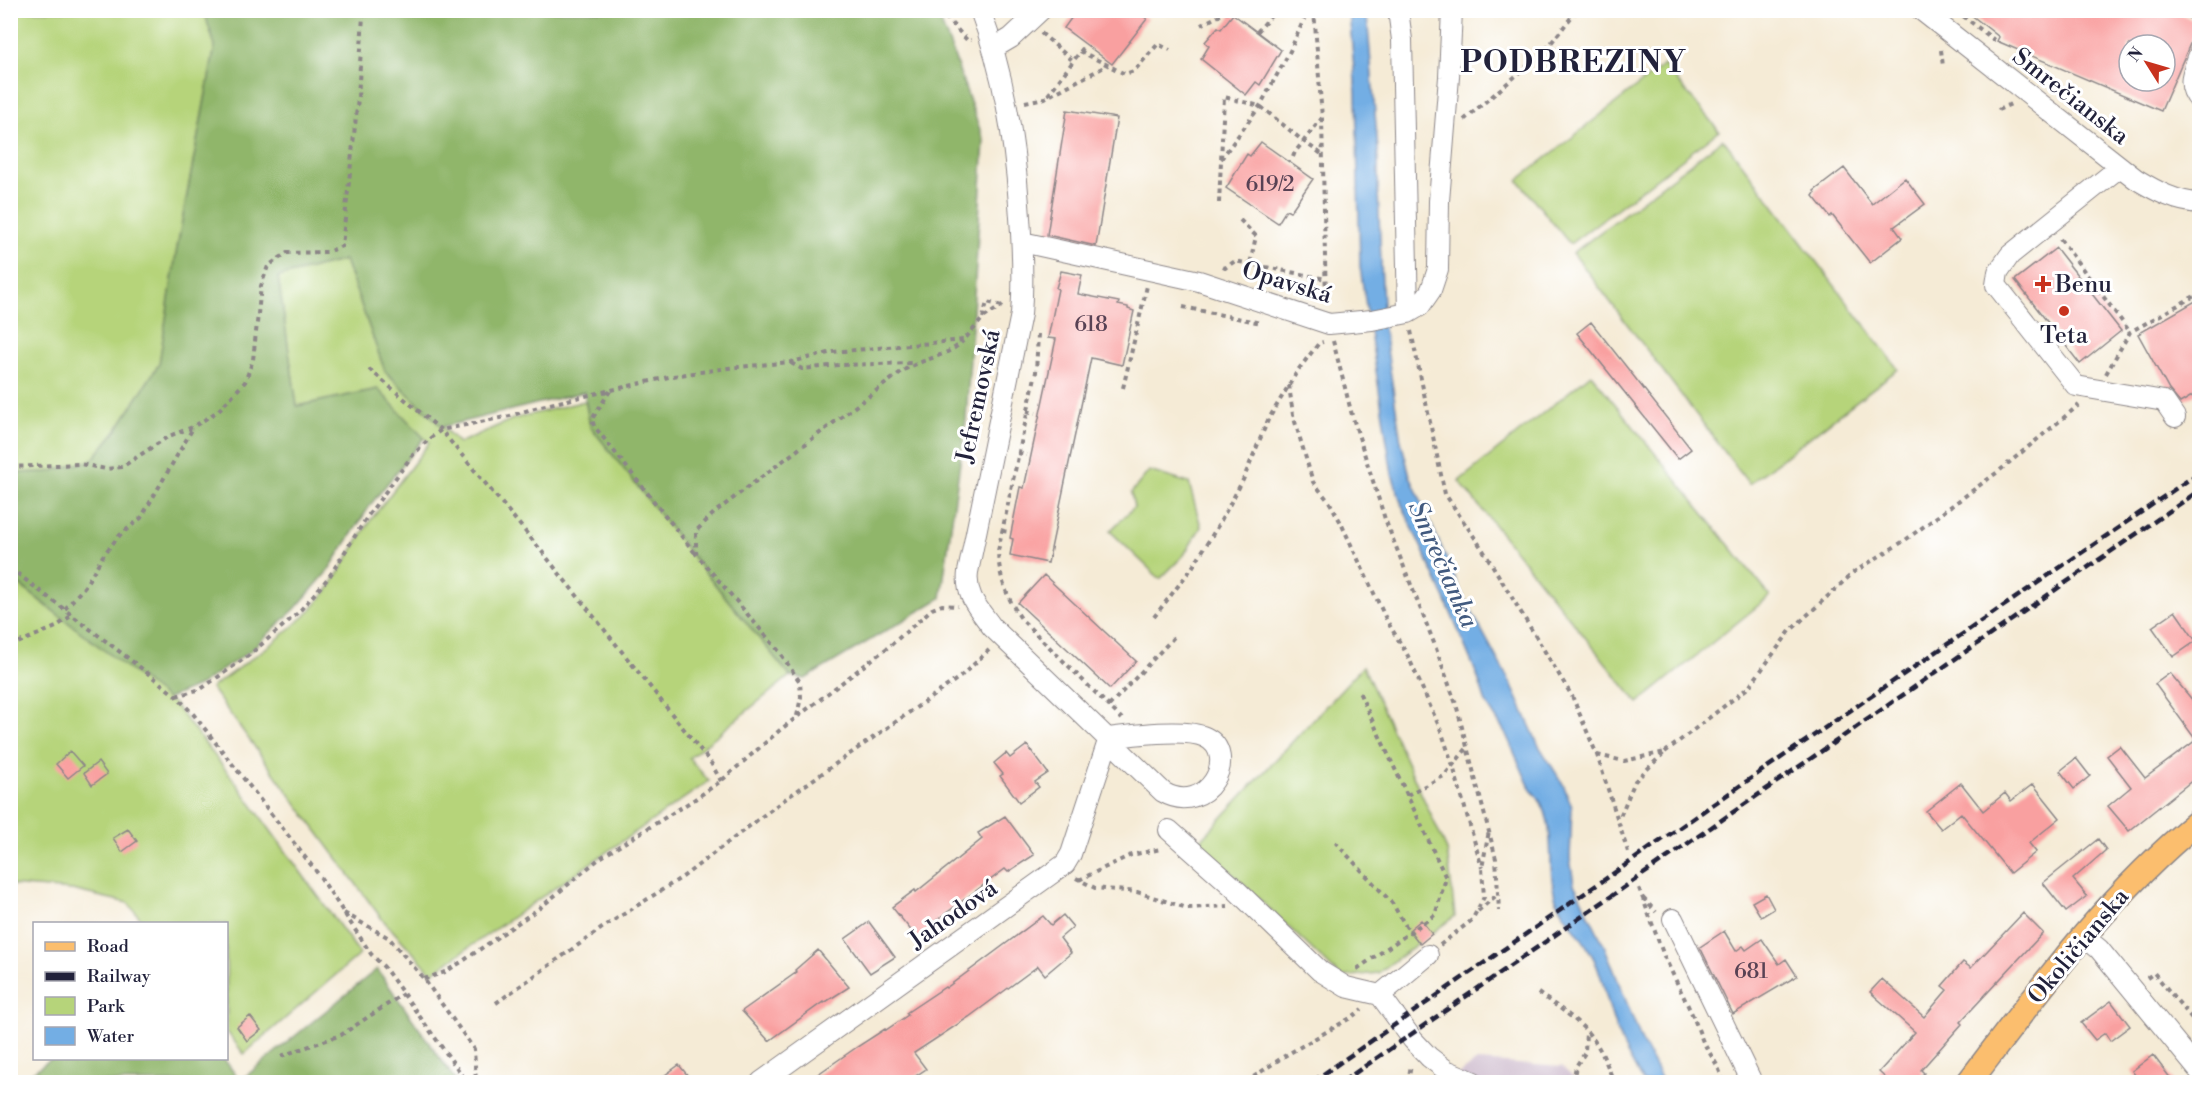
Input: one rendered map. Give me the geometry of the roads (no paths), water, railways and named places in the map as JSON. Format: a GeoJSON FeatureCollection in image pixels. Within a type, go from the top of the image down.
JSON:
{"type":"FeatureCollection","features":[{"type":"Feature","properties":{"kind":"main road","name":"Okoličianska"},"geometry":{"type":"LineString","coordinates":[[1969,1083],[2084,937],[2148,866],[2199,820]]}},
{"type":"Feature","properties":{"kind":"street","name":"Jefremovská"},"geometry":{"type":"LineString","coordinates":[[980,10],[992,42],[1012,128],[1022,242],[1022,278],[1021,314],[968,572],[967,582],[972,600],[992,627],[1163,792],[1172,797],[1191,798],[1201,794],[1217,775],[1220,756],[1210,740],[1203,735],[1138,734],[1109,738]]}},
{"type":"Feature","properties":{"kind":"street"},"geometry":{"type":"LineString","coordinates":[[992,42],[1011,38],[1041,10]]}},
{"type":"Feature","properties":{"kind":"street"},"geometry":{"type":"LineString","coordinates":[[1398,10],[1402,40],[1408,313],[1420,306],[1431,290],[1438,269],[1439,201],[1452,10]]}},
{"type":"Feature","properties":{"kind":"street","name":"Smrečianska"},"geometry":{"type":"LineString","coordinates":[[1922,10],[2120,167],[2154,190],[2177,200],[2199,202]]}},
{"type":"Feature","properties":{"kind":"street"},"geometry":{"type":"LineString","coordinates":[[2199,52],[2190,79],[2191,91],[2199,101]]}},
{"type":"Feature","properties":{"kind":"street"},"geometry":{"type":"LineString","coordinates":[[2120,167],[2010,255],[2001,265],[1996,285],[2076,386],[2164,401],[2175,417]]}},
{"type":"Feature","properties":{"kind":"street","name":"Opavská"},"geometry":{"type":"LineString","coordinates":[[1022,242],[1199,280],[1332,328],[1408,313]]}},
{"type":"Feature","properties":{"kind":"street","name":"Jahodová"},"geometry":{"type":"LineString","coordinates":[[761,1083],[1061,868],[1071,854],[1109,738]]}},
{"type":"Feature","properties":{"kind":"street"},"geometry":{"type":"LineString","coordinates":[[1167,840],[1256,909],[1320,971],[1346,987],[1380,995],[1413,1040],[1429,1057],[1446,1070],[1474,1083]]}},
{"type":"Feature","properties":{"kind":"street"},"geometry":{"type":"LineString","coordinates":[[1673,919],[1752,1083]]}},
{"type":"Feature","properties":{"kind":"street"},"geometry":{"type":"LineString","coordinates":[[2084,937],[2099,949],[2199,1072]]}},
{"type":"Feature","properties":{"kind":"street"},"geometry":{"type":"LineString","coordinates":[[1380,995],[1428,955]]}},
{"type":"Feature","properties":{"kind":"water","name":"Smrečianka"},"geometry":{"type":"Polygon","coordinates":[[[1349,11],[1366,11],[1378,150],[1384,330],[1401,441],[1410,476],[1461,592],[1512,686],[1539,746],[1563,784],[1572,807],[1570,858],[1574,884],[1604,945],[1643,1044],[1663,1082],[1643,1082],[1620,1039],[1594,960],[1558,903],[1552,883],[1549,826],[1546,813],[1531,790],[1505,732],[1486,703],[1477,675],[1445,599],[1402,505],[1392,474],[1360,267],[1356,93],[1349,11]]]}},
{"type":"Feature","properties":{"kind":"railway"},"geometry":{"type":"LineString","coordinates":[[1312,1082],[2200,472]]}},
{"type":"Feature","properties":{"kind":"railway"},"geometry":{"type":"LineString","coordinates":[[1342,1082],[2200,490]]}},
{"type":"Feature","properties":{"kind":"place","name":"Benu"},"geometry":{"type":"Point","coordinates":[2043,284]}},
{"type":"Feature","properties":{"kind":"place","name":"Teta"},"geometry":{"type":"Point","coordinates":[2064,311]}},
{"type":"Feature","properties":{"kind":"district","name":"PODBREZINY"},"geometry":{"type":"Point","coordinates":[1574,62]}}]}
